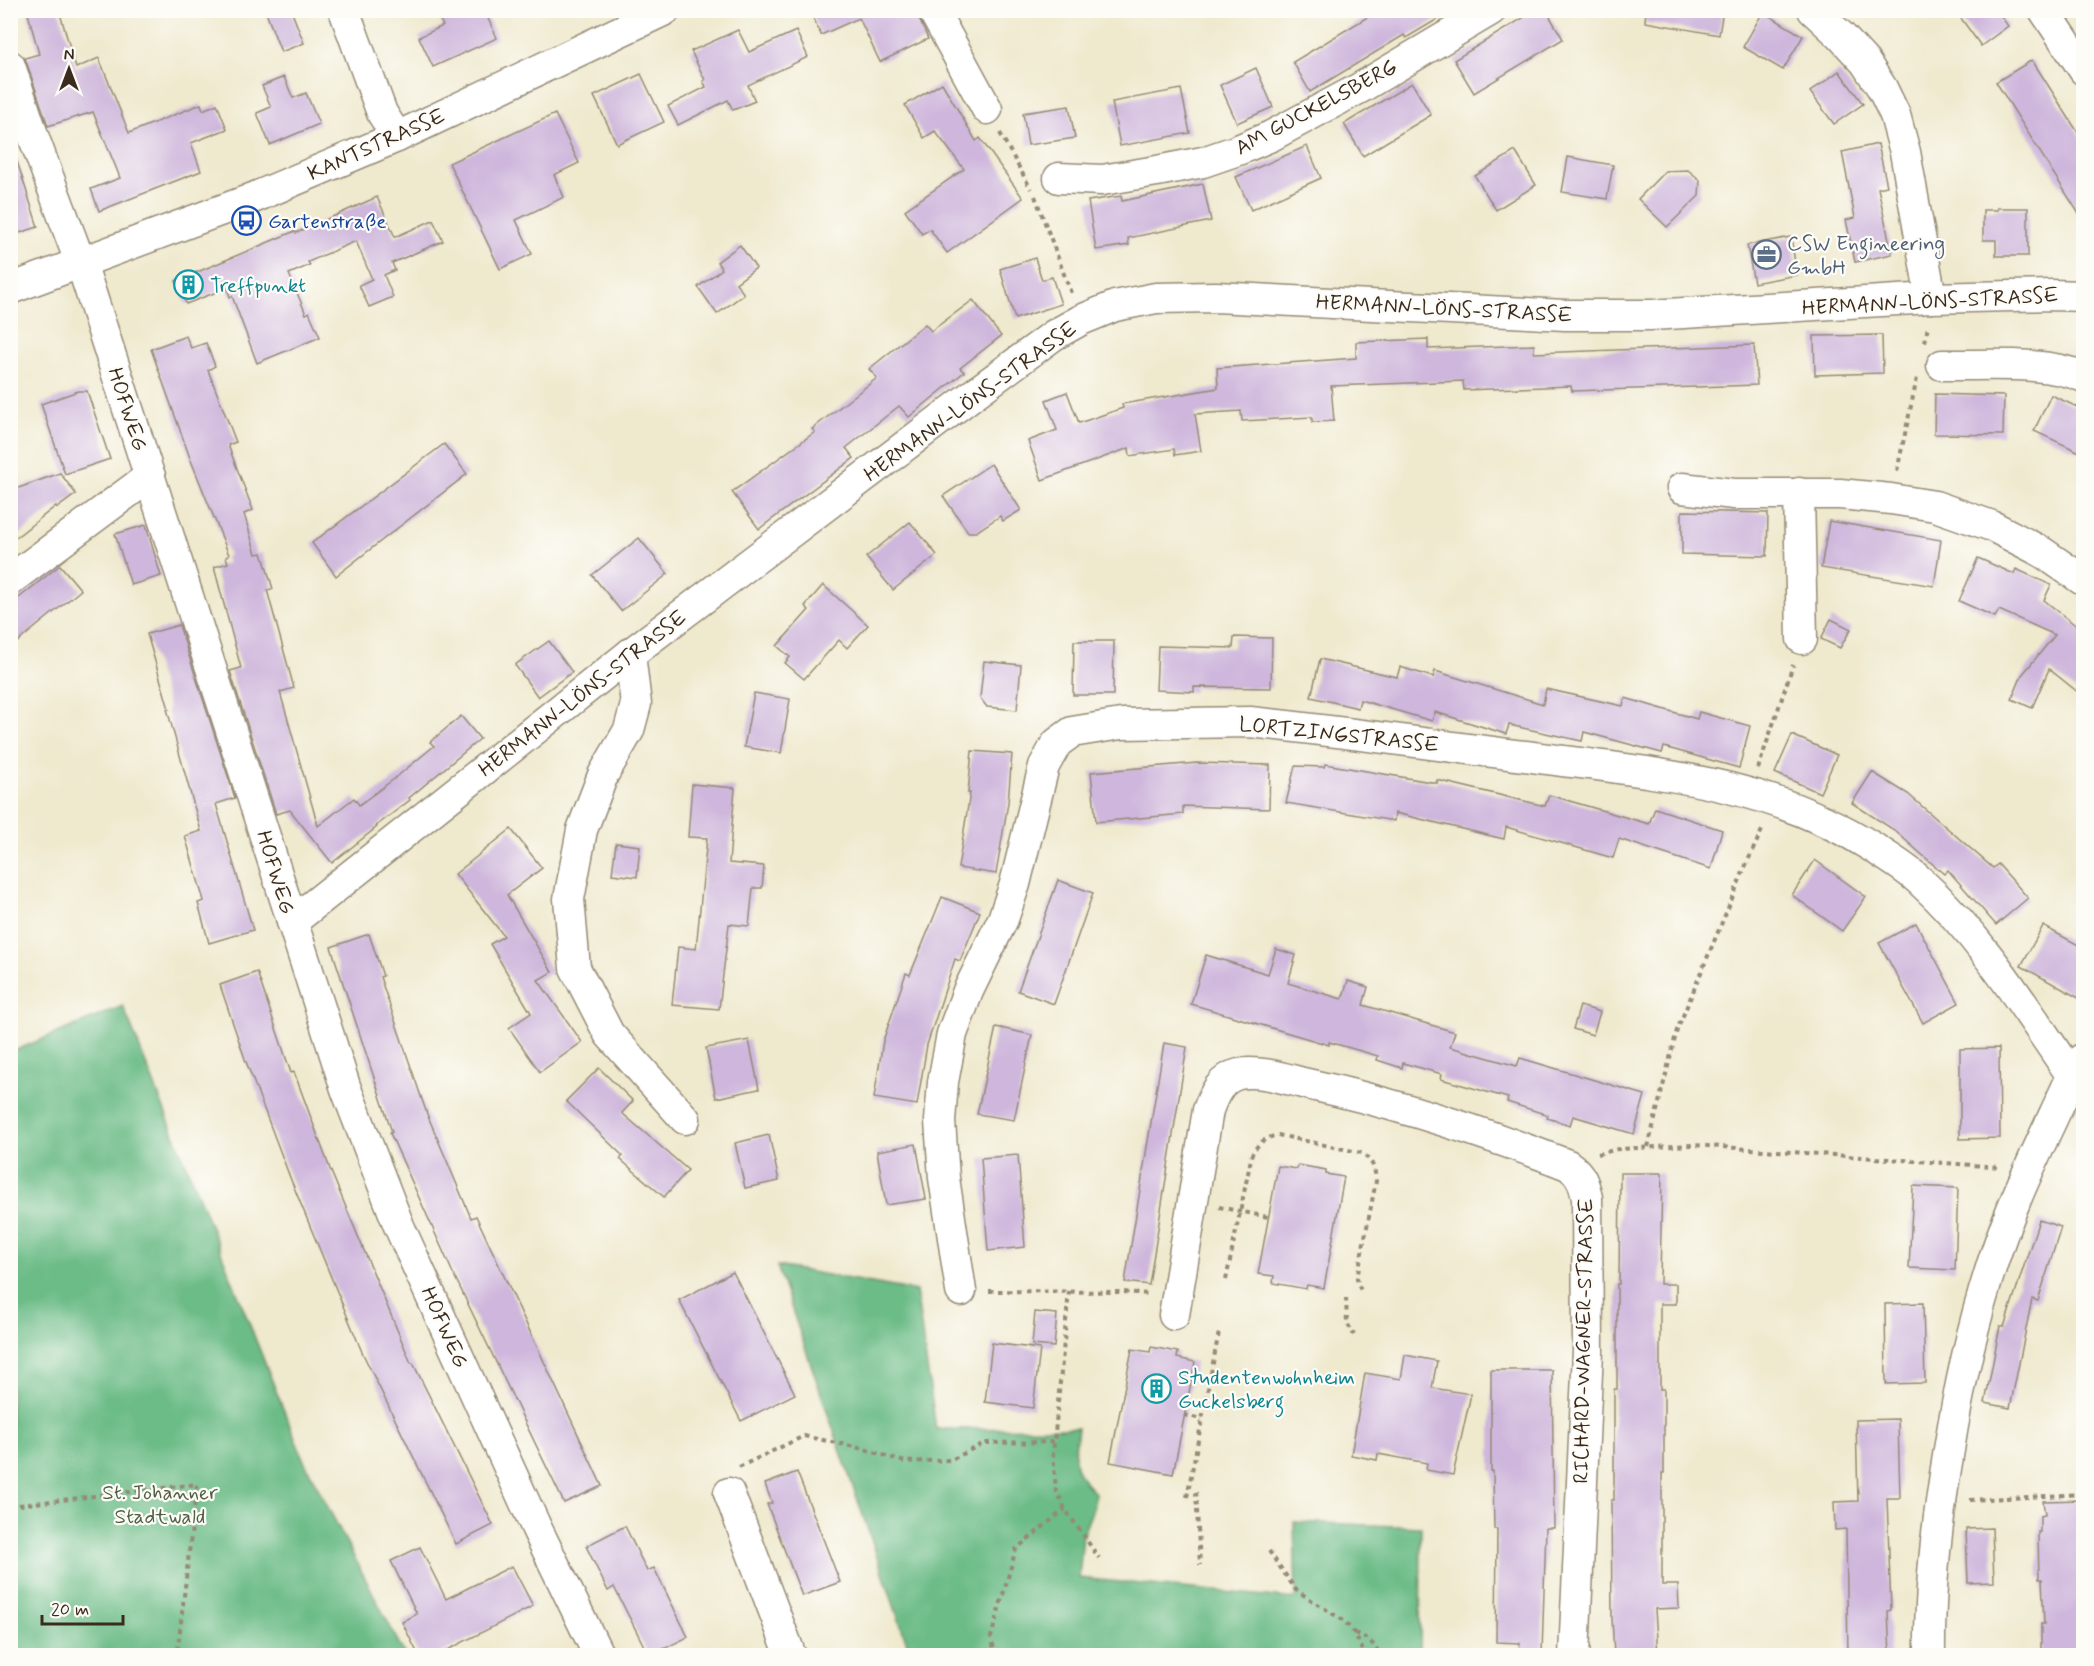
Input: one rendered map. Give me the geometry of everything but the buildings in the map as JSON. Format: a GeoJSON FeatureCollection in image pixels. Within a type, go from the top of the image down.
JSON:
{"type":"FeatureCollection","features":[{"type":"Feature","properties":{"kind":"street"},"geometry":{"type":"LineString","coordinates":[[344,10],[382,113],[397,137]]}},
{"type":"Feature","properties":{"kind":"street","name":"KANTSTRASSE"},"geometry":{"type":"LineString","coordinates":[[10,289],[246,201],[397,137],[665,10]]}},
{"type":"Feature","properties":{"kind":"street"},"geometry":{"type":"LineString","coordinates":[[933,10],[987,109]]}},
{"type":"Feature","properties":{"kind":"street","name":"AM GUCKELSBERG"},"geometry":{"type":"LineString","coordinates":[[1059,178],[1102,180],[1203,162],[1238,150],[1271,136],[1360,88],[1491,10]]}},
{"type":"Feature","properties":{"kind":"street"},"geometry":{"type":"LineString","coordinates":[[1813,10],[1865,62],[1882,88],[1894,115],[1905,152],[1932,298]]}},
{"type":"Feature","properties":{"kind":"street"},"geometry":{"type":"LineString","coordinates":[[2044,10],[2084,70]]}},
{"type":"Feature","properties":{"kind":"street","name":"HOFWEG"},"geometry":{"type":"LineString","coordinates":[[10,66],[81,264],[346,1089],[399,1226],[536,1527],[599,1656]]}},
{"type":"Feature","properties":{"kind":"street","name":"HERMANN-LÖNS-STRASSE"},"geometry":{"type":"LineString","coordinates":[[292,922],[630,654],[970,396],[1054,335],[1081,320],[1115,306],[1156,298],[1215,297],[1565,315],[1651,315],[1932,298],[2084,296]]}},
{"type":"Feature","properties":{"kind":"street"},"geometry":{"type":"LineString","coordinates":[[1928,365],[2027,366],[2072,372],[2084,377]]}},
{"type":"Feature","properties":{"kind":"street"},"geometry":{"type":"LineString","coordinates":[[10,580],[150,476]]}},
{"type":"Feature","properties":{"kind":"street"},"geometry":{"type":"LineString","coordinates":[[1682,488],[1734,494],[1840,494],[1935,506],[1992,526],[2042,552],[2084,581]]}},
{"type":"Feature","properties":{"kind":"street"},"geometry":{"type":"LineString","coordinates":[[1799,493],[1802,639]]}},
{"type":"Feature","properties":{"kind":"street"},"geometry":{"type":"LineString","coordinates":[[630,654],[636,704],[629,730],[603,775],[582,830],[569,899],[576,968],[609,1034],[685,1119]]}},
{"type":"Feature","properties":{"kind":"street","name":"LORTZINGSTRASSE"},"geometry":{"type":"LineString","coordinates":[[961,1291],[944,1178],[940,1121],[943,1082],[952,1034],[968,991],[1003,919],[1015,884],[1044,766],[1057,743],[1072,732],[1121,724],[1250,722],[1677,776],[1764,796],[1815,816],[1852,834],[1918,879],[1948,908],[1988,954],[2078,1067]]}},
{"type":"Feature","properties":{"kind":"street"},"geometry":{"type":"LineString","coordinates":[[1930,1656],[1930,1616],[1940,1502],[1957,1398],[1971,1332],[2012,1210],[2078,1067]]}},
{"type":"Feature","properties":{"kind":"street","name":"RICHARD-WAGNER-STRASSE"},"geometry":{"type":"LineString","coordinates":[[1174,1315],[1208,1110],[1214,1094],[1222,1083],[1238,1074],[1259,1074],[1334,1090],[1407,1110],[1483,1133],[1568,1165],[1577,1172],[1584,1183],[1587,1198],[1588,1351],[1574,1656]]}},
{"type":"Feature","properties":{"kind":"street"},"geometry":{"type":"LineString","coordinates":[[730,1482],[791,1656]]}},
{"type":"Feature","properties":{"kind":"path"},"geometry":{"type":"LineString","coordinates":[[987,109],[1039,204],[1081,320]]}},
{"type":"Feature","properties":{"kind":"path"},"geometry":{"type":"LineString","coordinates":[[1891,499],[1928,365],[1932,298]]}},
{"type":"Feature","properties":{"kind":"path"},"geometry":{"type":"LineString","coordinates":[[1647,1147],[1677,1030],[1746,865],[1764,796],[1776,709],[1802,639]]}},
{"type":"Feature","properties":{"kind":"path"},"geometry":{"type":"LineString","coordinates":[[1226,1280],[1252,1154],[1258,1144],[1268,1137],[1278,1136],[1362,1153],[1370,1159],[1375,1168],[1376,1181],[1357,1278],[1362,1291]]}},
{"type":"Feature","properties":{"kind":"path"},"geometry":{"type":"LineString","coordinates":[[1577,1172],[1589,1159],[1604,1151],[1694,1145],[2029,1169]]}},
{"type":"Feature","properties":{"kind":"path"},"geometry":{"type":"LineString","coordinates":[[1194,1201],[1268,1217]]}},
{"type":"Feature","properties":{"kind":"path"},"geometry":{"type":"LineString","coordinates":[[961,1291],[1123,1292]]}},
{"type":"Feature","properties":{"kind":"path"},"geometry":{"type":"LineString","coordinates":[[1069,1291],[1053,1453],[1056,1490],[1065,1509],[1099,1558]]}},
{"type":"Feature","properties":{"kind":"path"},"geometry":{"type":"LineString","coordinates":[[1346,1298],[1347,1323],[1353,1335]]}},
{"type":"Feature","properties":{"kind":"path"},"geometry":{"type":"LineString","coordinates":[[1187,1497],[1219,1332]]}},
{"type":"Feature","properties":{"kind":"path"},"geometry":{"type":"LineString","coordinates":[[1184,1415],[1202,1419]]}},
{"type":"Feature","properties":{"kind":"path"},"geometry":{"type":"LineString","coordinates":[[730,1482],[804,1436],[864,1449],[905,1462],[951,1460],[984,1443],[1054,1442]]}},
{"type":"Feature","properties":{"kind":"path"},"geometry":{"type":"LineString","coordinates":[[10,1506],[197,1484],[177,1656]]}},
{"type":"Feature","properties":{"kind":"path"},"geometry":{"type":"LineString","coordinates":[[1196,1492],[1200,1565]]}},
{"type":"Feature","properties":{"kind":"path"},"geometry":{"type":"LineString","coordinates":[[1940,1502],[2084,1494]]}},
{"type":"Feature","properties":{"kind":"path"},"geometry":{"type":"LineString","coordinates":[[996,1656],[991,1637],[1016,1549],[1065,1509]]}},
{"type":"Feature","properties":{"kind":"path"},"geometry":{"type":"LineString","coordinates":[[1269,1551],[1296,1590],[1344,1621],[1354,1633],[1366,1656]]}},
{"type":"Feature","properties":{"kind":"path"},"geometry":{"type":"LineString","coordinates":[[1354,1633],[1367,1638],[1377,1647],[1380,1656]]}},
{"type":"Feature","properties":{"kind":"green space","name":"St. Johanner Stadtwald"},"geometry":{"type":"Polygon","coordinates":[[[123,1006],[304,1461],[405,1655],[11,1655],[11,1052],[123,1006]]]}},
{"type":"Feature","properties":{"kind":"green space"},"geometry":{"type":"Polygon","coordinates":[[[777,1266],[916,1291],[936,1429],[1078,1428],[1075,1449],[1076,1465],[1082,1478],[1096,1494],[1083,1534],[1079,1578],[1296,1599],[1294,1522],[1421,1527],[1420,1655],[911,1655],[777,1266]]]}},
{"type":"Feature","properties":{"kind":"place","name":"Gartenstraße"},"geometry":{"type":"Point","coordinates":[247,221]}},
{"type":"Feature","properties":{"kind":"place","name":"CSW Engineering GmbH"},"geometry":{"type":"Point","coordinates":[1766,255]}},
{"type":"Feature","properties":{"kind":"place","name":"Treffpunkt"},"geometry":{"type":"Point","coordinates":[189,285]}},
{"type":"Feature","properties":{"kind":"place","name":"Studentenwohnheim Guckelsberg"},"geometry":{"type":"Point","coordinates":[1157,1389]}}]}
